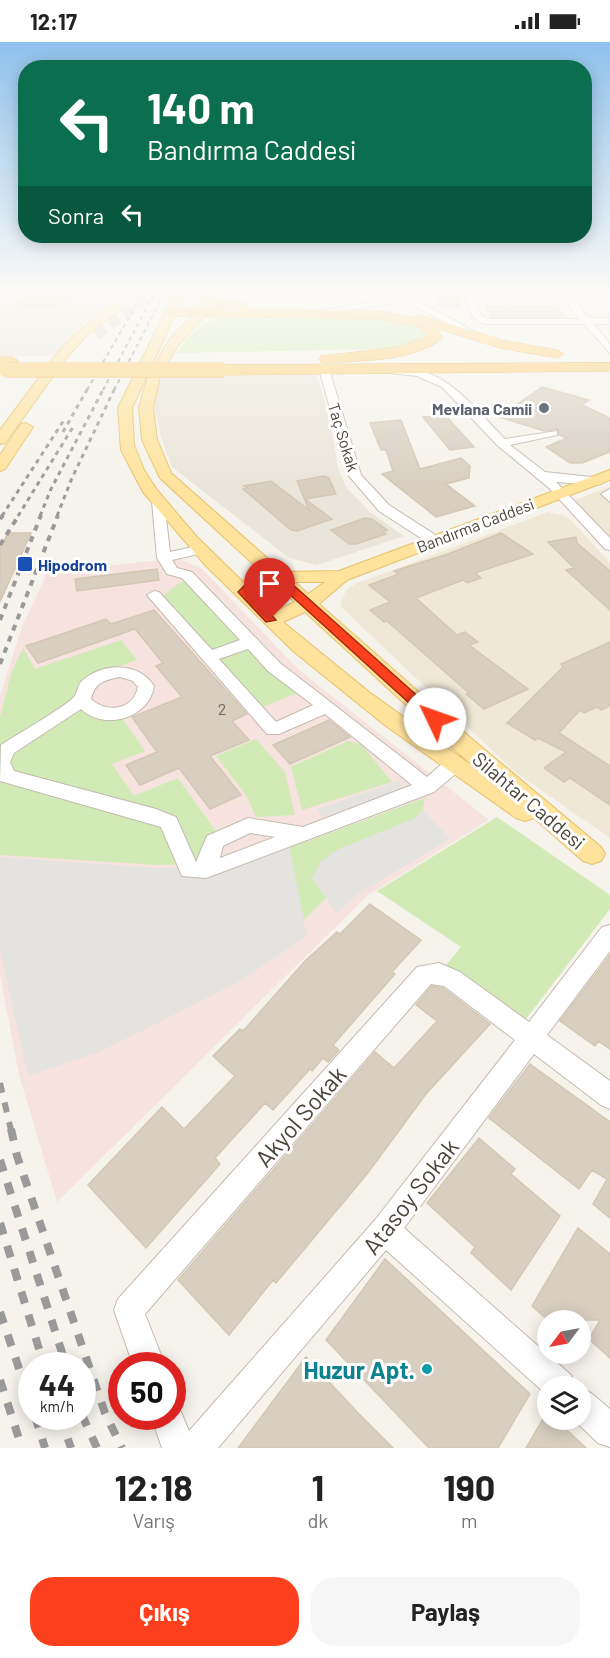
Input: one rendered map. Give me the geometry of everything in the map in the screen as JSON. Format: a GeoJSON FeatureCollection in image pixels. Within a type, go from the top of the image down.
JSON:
{"type":"FeatureCollection","features":[{"type":"Feature","properties":{"kind":"highway"},"geometry":{"type":"LineString","coordinates":[[325,364],[381,354]]}},
{"type":"Feature","properties":{"kind":"highway"},"geometry":{"type":"LineString","coordinates":[[557,354],[579,357]]}},
{"type":"Feature","properties":{"kind":"highway"},"geometry":{"type":"LineString","coordinates":[[4,366],[325,364],[610,357]]}},
{"type":"Feature","properties":{"kind":"highway"},"geometry":{"type":"LineString","coordinates":[[325,364],[371,369],[610,367]]}},
{"type":"Feature","properties":{"kind":"main road"},"geometry":{"type":"LineString","coordinates":[[0,440],[64,354]]}},
{"type":"Feature","properties":{"kind":"main road"},"geometry":{"type":"LineString","coordinates":[[0,466],[79,354]]}},
{"type":"Feature","properties":{"kind":"main road"},"geometry":{"type":"LineString","coordinates":[[152,365],[156,354]]}},
{"type":"Feature","properties":{"kind":"main road"},"geometry":{"type":"LineString","coordinates":[[163,354],[152,365],[125,408],[124,429],[129,452],[158,501],[270,620]]}},
{"type":"Feature","properties":{"kind":"main road","name":"Silahtar Caddesi"},"geometry":{"type":"LineString","coordinates":[[152,365],[145,426],[150,448],[165,476],[464,745],[601,860]]}},
{"type":"Feature","properties":{"kind":"main road","name":"Bandırma Caddesi"},"geometry":{"type":"LineString","coordinates":[[243,592],[250,587],[278,577],[341,576],[603,478]]}},
{"type":"Feature","properties":{"kind":"main road","name":"Bandırma Caddesi"},"geometry":{"type":"LineString","coordinates":[[270,620],[307,603],[328,590],[341,576]]}},
{"type":"Feature","properties":{"kind":"main road","name":"Silahtar Caddesi"},"geometry":{"type":"LineString","coordinates":[[270,620],[327,672],[452,766],[601,860]]}},
{"type":"Feature","properties":{"kind":"street","name":"Taç Sokak"},"geometry":{"type":"LineString","coordinates":[[325,364],[355,476],[384,508],[435,541]]}},
{"type":"Feature","properties":{"kind":"street"},"geometry":{"type":"LineString","coordinates":[[446,385],[445,375],[487,368]]}},
{"type":"Feature","properties":{"kind":"street"},"geometry":{"type":"LineString","coordinates":[[371,369],[419,373],[446,385],[514,456],[538,473],[555,496]]}},
{"type":"Feature","properties":{"kind":"street"},"geometry":{"type":"LineString","coordinates":[[501,443],[553,433]]}},
{"type":"Feature","properties":{"kind":"street"},"geometry":{"type":"LineString","coordinates":[[514,456],[517,465],[599,530],[610,546]]}},
{"type":"Feature","properties":{"kind":"street"},"geometry":{"type":"LineString","coordinates":[[538,473],[555,478],[603,478]]}},
{"type":"Feature","properties":{"kind":"street"},"geometry":{"type":"LineString","coordinates":[[610,493],[607,494],[610,498]]}},
{"type":"Feature","properties":{"kind":"street"},"geometry":{"type":"LineString","coordinates":[[158,501],[164,558],[172,571],[187,575],[274,667],[373,742],[427,787]]}},
{"type":"Feature","properties":{"kind":"street"},"geometry":{"type":"LineString","coordinates":[[599,530],[610,523]]}},
{"type":"Feature","properties":{"kind":"street"},"geometry":{"type":"LineString","coordinates":[[164,558],[202,549]]}},
{"type":"Feature","properties":{"kind":"street"},"geometry":{"type":"LineString","coordinates":[[154,595],[273,730],[325,707]]}},
{"type":"Feature","properties":{"kind":"street"},"geometry":{"type":"LineString","coordinates":[[209,657],[251,642]]}},
{"type":"Feature","properties":{"kind":"street"},"geometry":{"type":"LineString","coordinates":[[82,700],[7,749],[1,762],[6,776],[156,816],[169,822],[189,870],[206,870],[236,861],[427,787],[452,766]]}},
{"type":"Feature","properties":{"kind":"street"},"geometry":{"type":"LineString","coordinates":[[206,870],[214,841],[248,825],[302,834]]}},
{"type":"Feature","properties":{"kind":"street","name":"Atasoy Sokak"},"geometry":{"type":"LineString","coordinates":[[196,1448],[385,1230],[610,934]]}},
{"type":"Feature","properties":{"kind":"street","name":"Akyol Sokak"},"geometry":{"type":"LineString","coordinates":[[144,1352],[129,1310],[425,974],[439,973],[452,979],[531,1039]]}},
{"type":"Feature","properties":{"kind":"street"},"geometry":{"type":"LineString","coordinates":[[531,1039],[610,1096]]}},
{"type":"Feature","properties":{"kind":"street"},"geometry":{"type":"LineString","coordinates":[[385,1230],[549,1376]]}},
{"type":"Feature","properties":{"kind":"street"},"geometry":{"type":"LineString","coordinates":[[591,1414],[610,1431]]}},
{"type":"Feature","properties":{"kind":"street"},"geometry":{"type":"LineString","coordinates":[[172,1430],[178,1448]]}},
{"type":"Feature","properties":{"kind":"shaded area"},"geometry":{"type":"Polygon","coordinates":[[[0,354],[55,354],[53,356],[0,356],[0,354]]]}},
{"type":"Feature","properties":{"kind":"shaded area"},"geometry":{"type":"Polygon","coordinates":[[[317,375],[330,419],[338,468],[346,487],[371,513],[404,536],[317,565],[289,558],[172,467],[161,437],[155,410],[155,389],[159,379],[166,377],[317,375]]]}},
{"type":"Feature","properties":{"kind":"shaded area"},"geometry":{"type":"Polygon","coordinates":[[[610,487],[610,539],[572,501],[610,487]]]}},
{"type":"Feature","properties":{"kind":"shaded area"},"geometry":{"type":"Polygon","coordinates":[[[548,512],[571,520],[610,563],[610,838],[515,772],[340,606],[346,590],[355,584],[548,512]]]}},
{"type":"Feature","properties":{"kind":"shaded area"},"geometry":{"type":"Polygon","coordinates":[[[177,558],[201,568],[299,670],[489,820],[368,895],[57,1202],[19,1075],[0,975],[0,696],[22,627],[47,573],[177,558]]]}},
{"type":"Feature","properties":{"kind":"shaded area"},"geometry":{"type":"Polygon","coordinates":[[[399,781],[405,789],[322,817],[317,809],[399,781]]]}},
{"type":"Feature","properties":{"kind":"shaded area"},"geometry":{"type":"Polygon","coordinates":[[[423,810],[450,839],[361,892],[336,913],[312,878],[321,861],[337,850],[415,818],[423,810]]]}},
{"type":"Feature","properties":{"kind":"shaded area"},"geometry":{"type":"Polygon","coordinates":[[[287,837],[307,936],[242,980],[148,1028],[99,1052],[28,1076],[0,951],[0,857],[158,868],[205,866],[287,837]]]}},
{"type":"Feature","properties":{"kind":"green space"},"geometry":{"type":"Polygon","coordinates":[[[187,577],[247,642],[211,655],[161,597],[187,577]]]}},
{"type":"Feature","properties":{"kind":"green space"},"geometry":{"type":"Polygon","coordinates":[[[121,640],[137,660],[92,676],[79,704],[122,718],[145,751],[112,764],[134,796],[178,778],[215,830],[205,864],[157,865],[0,855],[0,717],[11,673],[23,648],[35,669],[121,640]]]}},
{"type":"Feature","properties":{"kind":"green space"},"geometry":{"type":"Polygon","coordinates":[[[250,645],[297,693],[261,708],[216,658],[250,645]]]}},
{"type":"Feature","properties":{"kind":"green space"},"geometry":{"type":"Polygon","coordinates":[[[256,739],[285,772],[295,815],[256,817],[246,795],[216,756],[256,739]]]}},
{"type":"Feature","properties":{"kind":"green space"},"geometry":{"type":"Polygon","coordinates":[[[348,741],[361,744],[392,782],[302,810],[291,767],[348,741]]]}},
{"type":"Feature","properties":{"kind":"green space"},"geometry":{"type":"Polygon","coordinates":[[[425,798],[423,810],[416,818],[337,850],[312,878],[327,897],[304,920],[289,848],[425,798]]]}},
{"type":"Feature","properties":{"kind":"green space"},"geometry":{"type":"Polygon","coordinates":[[[497,817],[610,895],[610,909],[526,1019],[446,965],[461,947],[377,891],[497,817]]]}},
{"type":"Feature","properties":{"kind":"building"},"geometry":{"type":"Polygon","coordinates":[[[542,387],[589,400],[582,405],[610,418],[610,452],[582,463],[570,463],[546,447],[567,438],[559,435],[558,429],[544,431],[499,417],[542,387]]]}},
{"type":"Feature","properties":{"kind":"building"},"geometry":{"type":"Polygon","coordinates":[[[445,415],[474,447],[450,450],[423,417],[445,415]]]}},
{"type":"Feature","properties":{"kind":"building"},"geometry":{"type":"Polygon","coordinates":[[[401,420],[420,469],[461,458],[470,466],[469,478],[446,484],[475,506],[436,517],[382,474],[393,471],[386,450],[381,450],[370,423],[401,420]]]}},
{"type":"Feature","properties":{"kind":"building"},"geometry":{"type":"Polygon","coordinates":[[[324,476],[329,478],[336,494],[305,499],[332,519],[297,531],[291,530],[243,489],[247,488],[244,486],[271,481],[309,510],[297,481],[324,476]]]}},
{"type":"Feature","properties":{"kind":"building"},"geometry":{"type":"Polygon","coordinates":[[[365,518],[372,519],[387,530],[383,532],[386,534],[356,544],[349,544],[331,530],[365,518]]]}},
{"type":"Feature","properties":{"kind":"building"},"geometry":{"type":"Polygon","coordinates":[[[8,533],[31,533],[0,602],[0,548],[8,533]]]}},
{"type":"Feature","properties":{"kind":"building"},"geometry":{"type":"Polygon","coordinates":[[[501,533],[533,554],[475,573],[481,578],[467,583],[463,580],[416,598],[457,635],[465,632],[478,642],[469,645],[528,689],[484,709],[387,621],[384,622],[370,610],[390,602],[369,585],[399,574],[394,571],[448,554],[501,533]]]}},
{"type":"Feature","properties":{"kind":"building"},"geometry":{"type":"Polygon","coordinates":[[[576,537],[577,543],[610,571],[610,610],[566,570],[574,568],[548,542],[576,537]]]}},
{"type":"Feature","properties":{"kind":"building"},"geometry":{"type":"Polygon","coordinates":[[[157,569],[159,580],[77,591],[75,579],[157,569]]]}},
{"type":"Feature","properties":{"kind":"building"},"geometry":{"type":"Polygon","coordinates":[[[154,610],[247,714],[232,721],[249,740],[210,756],[241,795],[210,809],[179,768],[140,785],[126,765],[157,752],[132,717],[182,697],[156,666],[163,663],[135,629],[38,663],[26,646],[106,619],[111,624],[154,610]]]}},
{"type":"Feature","properties":{"kind":"building"},"geometry":{"type":"Polygon","coordinates":[[[610,642],[610,706],[601,710],[597,707],[584,713],[580,710],[559,733],[610,766],[610,805],[570,778],[564,782],[544,768],[566,752],[538,738],[535,740],[507,723],[563,667],[561,664],[610,642]]]}},
{"type":"Feature","properties":{"kind":"building"},"geometry":{"type":"Polygon","coordinates":[[[329,720],[350,737],[290,764],[273,745],[329,720]]]}},
{"type":"Feature","properties":{"kind":"building"},"geometry":{"type":"Polygon","coordinates":[[[370,904],[421,940],[392,972],[395,974],[333,1045],[339,1050],[328,1062],[323,1058],[312,1071],[310,1069],[273,1110],[265,1103],[215,1158],[220,1164],[146,1248],[88,1185],[162,1107],[184,1129],[235,1076],[213,1056],[240,1029],[243,1031],[305,961],[337,932],[340,934],[370,904]]]}},
{"type":"Feature","properties":{"kind":"building"},"geometry":{"type":"Polygon","coordinates":[[[610,955],[610,1049],[598,1041],[595,1046],[560,1021],[610,955]]]}},
{"type":"Feature","properties":{"kind":"building"},"geometry":{"type":"Polygon","coordinates":[[[432,986],[443,988],[490,1024],[426,1094],[367,1174],[276,1283],[273,1280],[229,1335],[178,1280],[375,1052],[394,1068],[437,1021],[416,1005],[432,986]]]}},
{"type":"Feature","properties":{"kind":"building"},"geometry":{"type":"Polygon","coordinates":[[[530,1064],[610,1122],[610,1218],[593,1204],[607,1179],[592,1170],[579,1189],[489,1118],[530,1064]]]}},
{"type":"Feature","properties":{"kind":"building"},"geometry":{"type":"Polygon","coordinates":[[[479,1138],[515,1169],[511,1174],[560,1216],[511,1290],[471,1253],[475,1247],[427,1203],[479,1138]]]}},
{"type":"Feature","properties":{"kind":"building"},"geometry":{"type":"Polygon","coordinates":[[[578,1228],[610,1254],[610,1358],[591,1341],[591,1336],[600,1320],[591,1320],[591,1310],[537,1310],[532,1306],[578,1228]]]}},
{"type":"Feature","properties":{"kind":"building"},"geometry":{"type":"Polygon","coordinates":[[[385,1259],[530,1394],[498,1448],[429,1448],[326,1340],[385,1259]]]}},
{"type":"Feature","properties":{"kind":"building"},"geometry":{"type":"Polygon","coordinates":[[[306,1357],[358,1413],[393,1448],[238,1448],[306,1357]]]}},
{"type":"Feature","properties":{"kind":"building"},"geometry":{"type":"Polygon","coordinates":[[[537,1429],[567,1430],[586,1448],[526,1448],[537,1429]]]}},
{"type":"Feature","properties":{"kind":"railway"},"geometry":{"type":"LineString","coordinates":[[87,390],[108,354]]}},
{"type":"Feature","properties":{"kind":"railway"},"geometry":{"type":"LineString","coordinates":[[103,390],[122,354]]}},
{"type":"Feature","properties":{"kind":"railway"},"geometry":{"type":"LineString","coordinates":[[115,389],[133,354]]}},
{"type":"Feature","properties":{"kind":"railway"},"geometry":{"type":"LineString","coordinates":[[63,432],[88,388]]}},
{"type":"Feature","properties":{"kind":"railway"},"geometry":{"type":"LineString","coordinates":[[40,516],[51,489],[104,388]]}},
{"type":"Feature","properties":{"kind":"railway"},"geometry":{"type":"LineString","coordinates":[[57,516],[72,478],[115,389]]}},
{"type":"Feature","properties":{"kind":"railway"},"geometry":{"type":"LineString","coordinates":[[2,516],[64,420]]}},
{"type":"Feature","properties":{"kind":"railway"},"geometry":{"type":"LineString","coordinates":[[18,516],[73,427]]}},
{"type":"Feature","properties":{"kind":"railway"},"geometry":{"type":"LineString","coordinates":[[0,519],[3,515]]}},
{"type":"Feature","properties":{"kind":"railway"},"geometry":{"type":"LineString","coordinates":[[0,545],[19,515]]}},
{"type":"Feature","properties":{"kind":"railway"},"geometry":{"type":"LineString","coordinates":[[0,620],[41,515]]}},
{"type":"Feature","properties":{"kind":"railway"},"geometry":{"type":"LineString","coordinates":[[0,664],[58,515]]}},
{"type":"Feature","properties":{"kind":"railway"},"geometry":{"type":"LineString","coordinates":[[0,1083],[11,1130]]}},
{"type":"Feature","properties":{"kind":"railway"},"geometry":{"type":"LineString","coordinates":[[11,1129],[17,1156],[105,1413],[122,1448]]}},
{"type":"Feature","properties":{"kind":"railway"},"geometry":{"type":"LineString","coordinates":[[0,1160],[62,1352]]}},
{"type":"Feature","properties":{"kind":"railway"},"geometry":{"type":"LineString","coordinates":[[0,1223],[40,1352]]}},
{"type":"Feature","properties":{"kind":"railway"},"geometry":{"type":"LineString","coordinates":[[0,1312],[18,1365]]}},
{"type":"Feature","properties":{"kind":"railway"},"geometry":{"type":"LineString","coordinates":[[0,1380],[22,1448]]}},
{"type":"Feature","properties":{"kind":"railway"},"geometry":{"type":"LineString","coordinates":[[39,1430],[45,1448]]}},
{"type":"Feature","properties":{"kind":"railway"},"geometry":{"type":"LineString","coordinates":[[65,1430],[71,1448]]}},
{"type":"Feature","properties":{"kind":"railway"},"geometry":{"type":"LineString","coordinates":[[89,1430],[97,1448]]}},
{"type":"Feature","properties":{"kind":"place","name":"Mevlana Camii"},"geometry":{"type":"Point","coordinates":[544,408]}},
{"type":"Feature","properties":{"kind":"place","name":"Hipodrom"},"geometry":{"type":"Point","coordinates":[25,564]}},
{"type":"Feature","properties":{"kind":"place","name":"Huzur Apt."},"geometry":{"type":"Point","coordinates":[427,1369]}},
{"type":"Feature","properties":{"kind":"route"},"geometry":{"type":"LineString","coordinates":[[270,620],[243,592],[250,587],[278,577],[435,719]]}}]}
